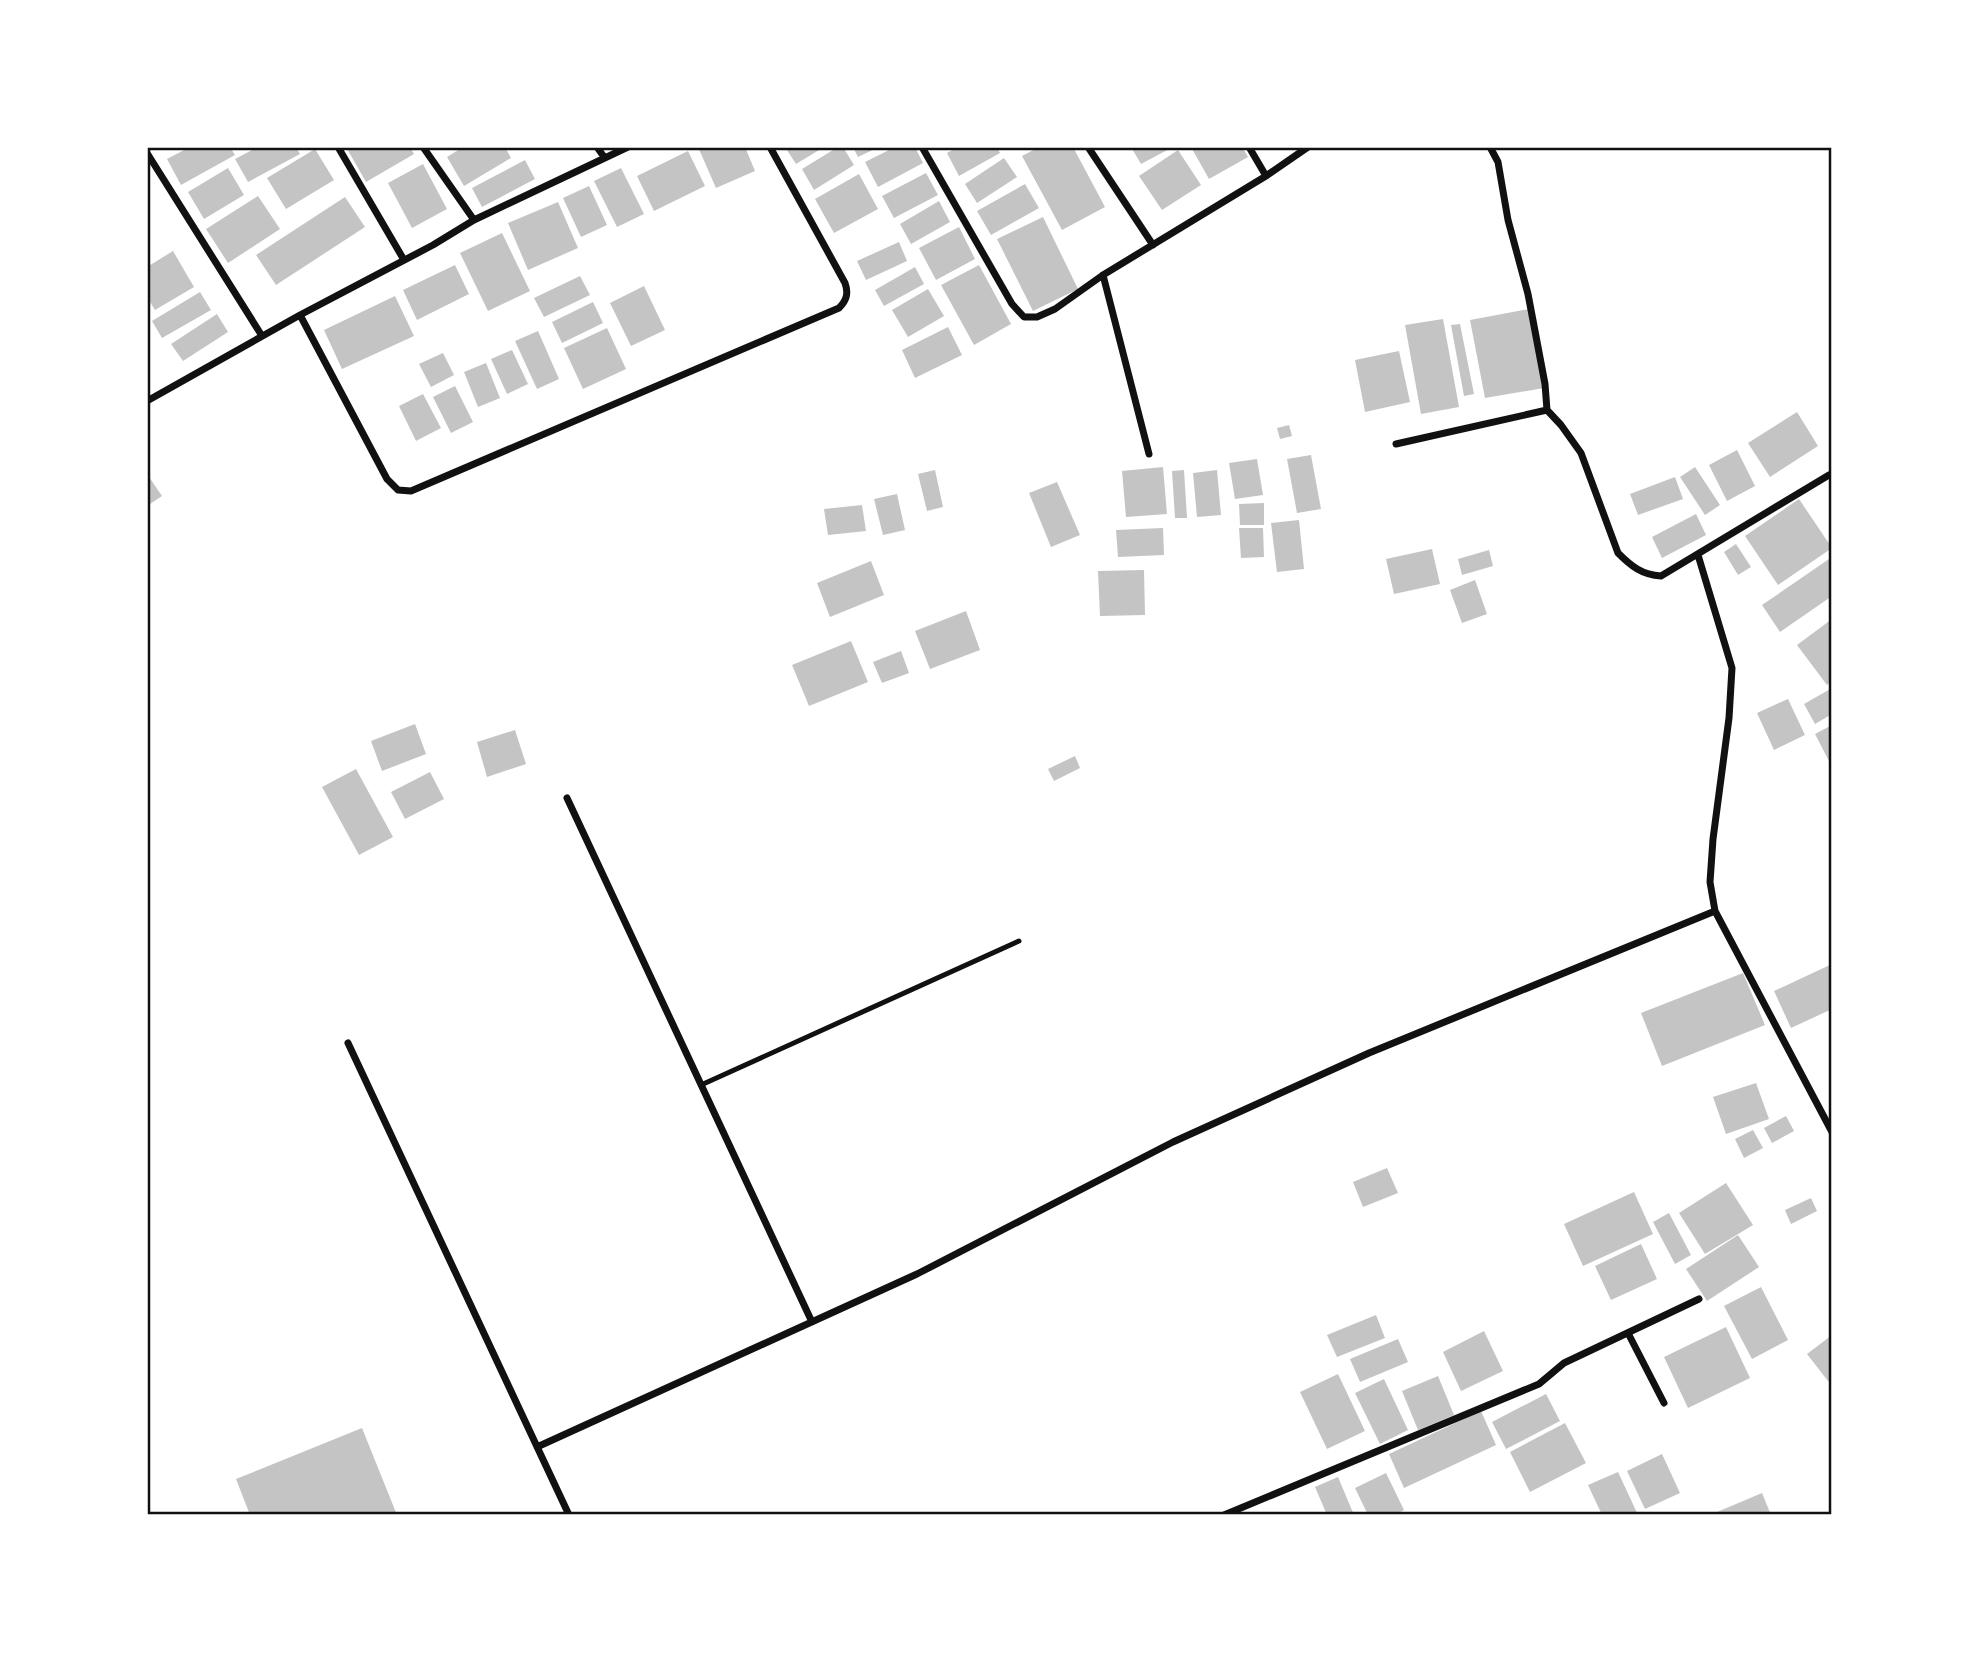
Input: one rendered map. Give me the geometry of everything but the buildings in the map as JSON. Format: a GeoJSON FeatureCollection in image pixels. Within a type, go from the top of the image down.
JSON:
{"type":"FeatureCollection","features":[{"type":"Feature","properties":{"kind":"street"},"geometry":{"type":"LineString","coordinates":[[338,147],[404,260]]}},
{"type":"Feature","properties":{"kind":"street"},"geometry":{"type":"LineString","coordinates":[[423,147],[474,220]]}},
{"type":"Feature","properties":{"kind":"street"},"geometry":{"type":"LineString","coordinates":[[597,147],[604,157]]}},
{"type":"Feature","properties":{"kind":"street"},"geometry":{"type":"LineString","coordinates":[[147,401],[474,220],[628,147]]}},
{"type":"Feature","properties":{"kind":"street"},"geometry":{"type":"LineString","coordinates":[[300,315],[387,479],[398,490],[411,491],[839,308],[844,303],[847,289],[845,283],[770,147]]}},
{"type":"Feature","properties":{"kind":"street"},"geometry":{"type":"LineString","coordinates":[[922,147],[1012,304],[1024,317],[1037,317],[1055,309],[1103,275],[1266,176],[1308,147]]}},
{"type":"Feature","properties":{"kind":"street"},"geometry":{"type":"LineString","coordinates":[[1088,147],[1153,246]]}},
{"type":"Feature","properties":{"kind":"street"},"geometry":{"type":"LineString","coordinates":[[1249,147],[1266,176]]}},
{"type":"Feature","properties":{"kind":"street"},"geometry":{"type":"LineString","coordinates":[[1490,147],[1497,163],[1508,220],[1528,294],[1545,384],[1547,410],[1581,453],[1618,553],[1628,563],[1650,575],[1661,576],[1831,476]]}},
{"type":"Feature","properties":{"kind":"street"},"geometry":{"type":"LineString","coordinates":[[147,152],[262,336]]}},
{"type":"Feature","properties":{"kind":"street"},"geometry":{"type":"LineString","coordinates":[[1103,275],[1149,454]]}},
{"type":"Feature","properties":{"kind":"street"},"geometry":{"type":"LineString","coordinates":[[1396,444],[1547,410]]}},
{"type":"Feature","properties":{"kind":"street"},"geometry":{"type":"LineString","coordinates":[[1698,555],[1732,668],[1729,718],[1710,882],[1715,911],[1832,1132]]}},
{"type":"Feature","properties":{"kind":"street"},"geometry":{"type":"LineString","coordinates":[[567,797],[812,1322]]}},
{"type":"Feature","properties":{"kind":"street"},"geometry":{"type":"LineString","coordinates":[[537,1447],[917,1274],[1210,1125],[1369,1053],[1715,911]]}},
{"type":"Feature","properties":{"kind":"street"},"geometry":{"type":"LineString","coordinates":[[348,1043],[569,1515]]}},
{"type":"Feature","properties":{"kind":"street"},"geometry":{"type":"LineString","coordinates":[[1224,1515],[1539,1384],[1564,1363],[1629,1335],[1699,1299]]}},
{"type":"Feature","properties":{"kind":"street"},"geometry":{"type":"LineString","coordinates":[[1629,1335],[1664,1404]]}},
{"type":"Feature","properties":{"kind":"lane"},"geometry":{"type":"LineString","coordinates":[[701,1085],[1019,941]]}}]}
